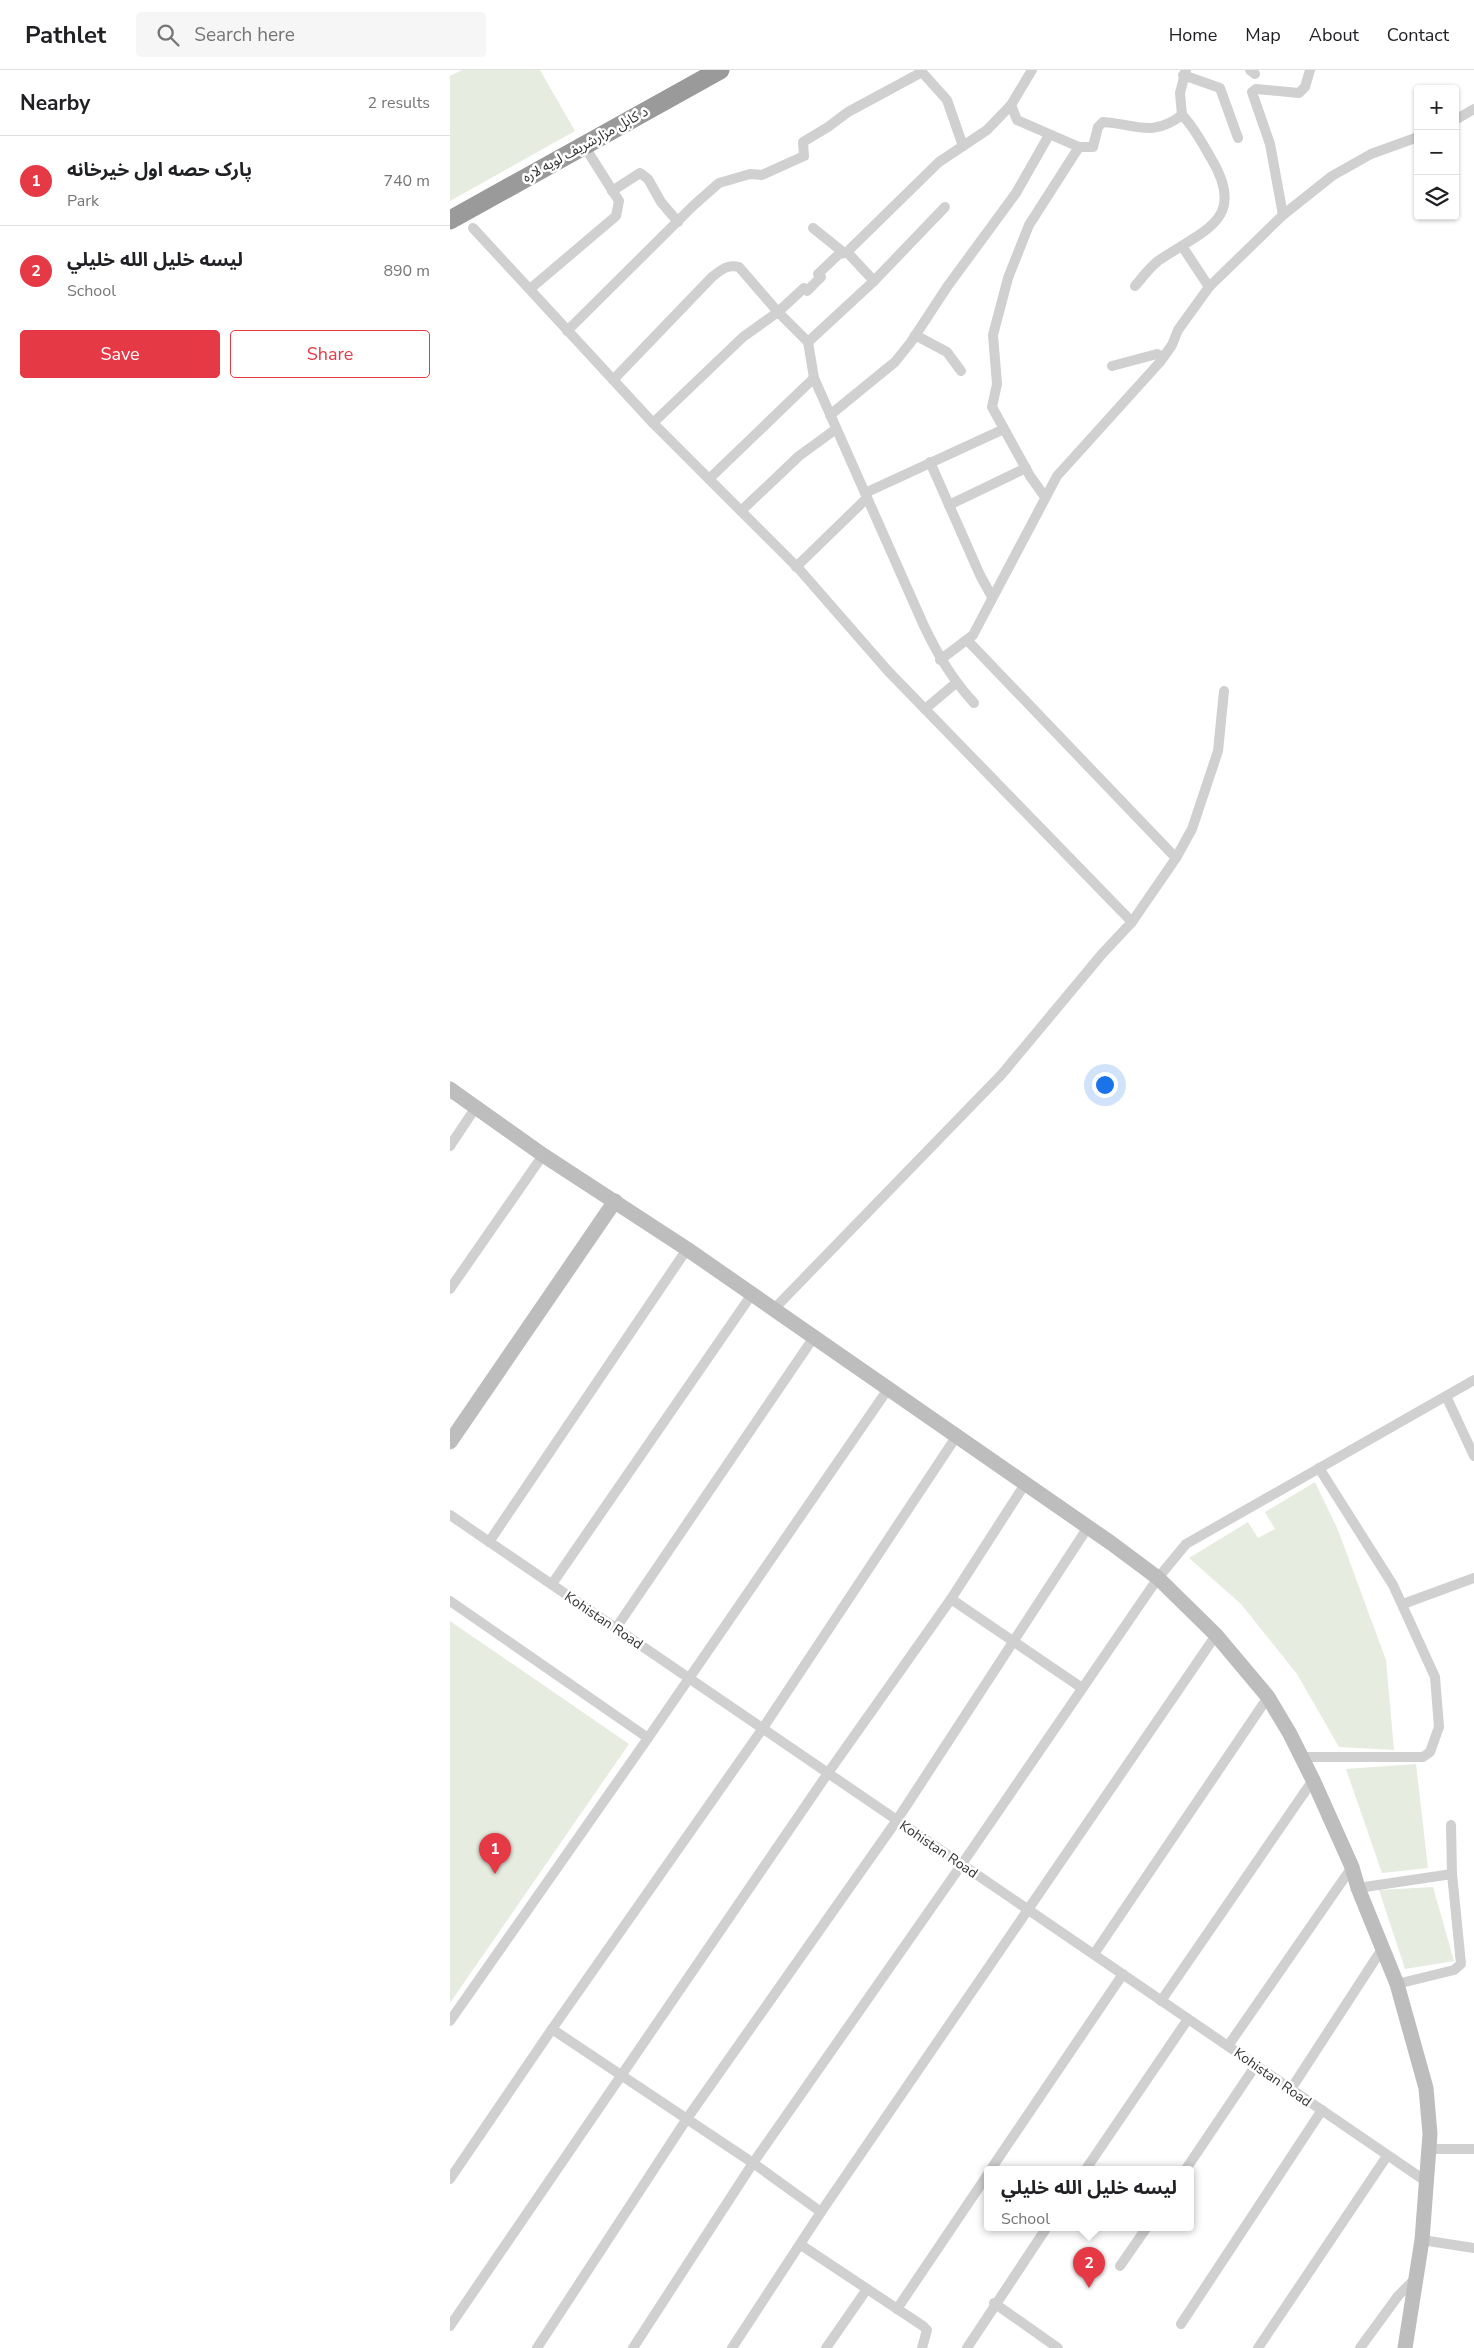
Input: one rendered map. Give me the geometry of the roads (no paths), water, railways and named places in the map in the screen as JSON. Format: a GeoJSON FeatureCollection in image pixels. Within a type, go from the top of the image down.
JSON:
{"type":"FeatureCollection","features":[{"type":"Feature","properties":{"kind":"highway","name":"د کابل مزارشریف لویه لاره"},"geometry":{"type":"LineString","coordinates":[[450,220],[583,144],[720,70]]}},
{"type":"Feature","properties":{"kind":"main road"},"geometry":{"type":"LineString","coordinates":[[450,1088],[543,1155],[615,1201],[774,1309],[1088,1527],[1158,1578],[1216,1635],[1268,1698],[1302,1757],[1352,1867],[1358,1888],[1397,1984],[1426,2088],[1430,2149],[1422,2240],[1405,2348]]}},
{"type":"Feature","properties":{"kind":"main road"},"geometry":{"type":"LineString","coordinates":[[450,1442],[615,1201]]}},
{"type":"Feature","properties":{"kind":"street"},"geometry":{"type":"LineString","coordinates":[[653,423],[743,337],[778,312],[804,288],[807,291],[811,288],[821,277],[818,274],[839,254],[845,253],[939,162],[987,130],[1010,105],[1032,70]]}},
{"type":"Feature","properties":{"kind":"street"},"geometry":{"type":"LineString","coordinates":[[1283,215],[1270,144],[1252,92],[1256,89],[1299,93],[1305,87],[1310,70]]}},
{"type":"Feature","properties":{"kind":"street"},"geometry":{"type":"LineString","coordinates":[[567,332],[719,183],[750,174],[762,174],[804,156],[803,142],[828,128],[848,112],[921,71],[947,100],[964,146]]}},
{"type":"Feature","properties":{"kind":"street"},"geometry":{"type":"LineString","coordinates":[[1135,286],[1156,263],[1208,228],[1223,212],[1225,192],[1217,169],[1190,123],[1182,115],[1180,93],[1185,73],[1220,88],[1238,138]]}},
{"type":"Feature","properties":{"kind":"street"},"geometry":{"type":"LineString","coordinates":[[1010,105],[1017,120],[1079,147],[1093,147],[1098,127],[1103,122],[1150,129],[1169,125],[1182,115]]}},
{"type":"Feature","properties":{"kind":"street"},"geometry":{"type":"LineString","coordinates":[[1459,118],[1474,109]]}},
{"type":"Feature","properties":{"kind":"street"},"geometry":{"type":"LineString","coordinates":[[830,415],[895,362],[1016,193],[1049,135]]}},
{"type":"Feature","properties":{"kind":"street"},"geometry":{"type":"LineString","coordinates":[[940,660],[973,635],[1044,497],[1057,476],[1127,401],[1163,357],[1178,330],[1209,287],[1283,215],[1332,176],[1370,154],[1414,138]]}},
{"type":"Feature","properties":{"kind":"street"},"geometry":{"type":"LineString","coordinates":[[530,289],[616,216],[619,201],[583,144]]}},
{"type":"Feature","properties":{"kind":"street"},"geometry":{"type":"LineString","coordinates":[[1044,497],[992,407],[997,384],[993,335],[1008,278],[1029,225],[1079,147]]}},
{"type":"Feature","properties":{"kind":"street"},"geometry":{"type":"LineString","coordinates":[[612,191],[640,173],[648,179],[661,202],[678,222]]}},
{"type":"Feature","properties":{"kind":"street"},"geometry":{"type":"LineString","coordinates":[[808,342],[874,280],[946,207]]}},
{"type":"Feature","properties":{"kind":"street"},"geometry":{"type":"LineString","coordinates":[[474,228],[567,332],[653,423],[796,566],[888,671],[1132,922]]}},
{"type":"Feature","properties":{"kind":"street"},"geometry":{"type":"LineString","coordinates":[[813,228],[845,253],[874,280]]}},
{"type":"Feature","properties":{"kind":"street"},"geometry":{"type":"LineString","coordinates":[[1182,246],[1209,287]]}},
{"type":"Feature","properties":{"kind":"street"},"geometry":{"type":"LineString","coordinates":[[613,380],[712,277],[725,267],[733,265],[739,267],[778,312],[808,342],[814,378],[940,660],[956,683],[974,702]]}},
{"type":"Feature","properties":{"kind":"street"},"geometry":{"type":"LineString","coordinates":[[915,335],[947,352],[961,371]]}},
{"type":"Feature","properties":{"kind":"street"},"geometry":{"type":"LineString","coordinates":[[1112,366],[1157,354],[1163,357]]}},
{"type":"Feature","properties":{"kind":"street"},"geometry":{"type":"LineString","coordinates":[[709,479],[814,378]]}},
{"type":"Feature","properties":{"kind":"street"},"geometry":{"type":"LineString","coordinates":[[741,511],[799,456],[836,428]]}},
{"type":"Feature","properties":{"kind":"street"},"geometry":{"type":"LineString","coordinates":[[796,566],[866,496],[930,462],[1004,429]]}},
{"type":"Feature","properties":{"kind":"street"},"geometry":{"type":"LineString","coordinates":[[930,462],[980,575],[992,597]]}},
{"type":"Feature","properties":{"kind":"street"},"geometry":{"type":"LineString","coordinates":[[949,505],[1026,468]]}},
{"type":"Feature","properties":{"kind":"street"},"geometry":{"type":"LineString","coordinates":[[968,640],[1176,858]]}},
{"type":"Feature","properties":{"kind":"street"},"geometry":{"type":"LineString","coordinates":[[925,709],[956,683]]}},
{"type":"Feature","properties":{"kind":"street"},"geometry":{"type":"LineString","coordinates":[[774,1309],[1002,1074],[1102,954],[1132,922],[1176,858],[1192,829],[1218,751],[1224,691]]}},
{"type":"Feature","properties":{"kind":"street"},"geometry":{"type":"LineString","coordinates":[[450,1146],[476,1107]]}},
{"type":"Feature","properties":{"kind":"street"},"geometry":{"type":"LineString","coordinates":[[450,1289],[543,1155]]}},
{"type":"Feature","properties":{"kind":"street"},"geometry":{"type":"LineString","coordinates":[[489,1542],[687,1249]]}},
{"type":"Feature","properties":{"kind":"street"},"geometry":{"type":"LineString","coordinates":[[552,1584],[752,1294]]}},
{"type":"Feature","properties":{"kind":"street"},"geometry":{"type":"LineString","coordinates":[[616,1628],[814,1337]]}},
{"type":"Feature","properties":{"kind":"street"},"geometry":{"type":"LineString","coordinates":[[633,2348],[753,2163],[962,1864],[1158,1578],[1186,1544],[1474,1380]]}},
{"type":"Feature","properties":{"kind":"street"},"geometry":{"type":"LineString","coordinates":[[450,2021],[648,1738],[888,1389]]}},
{"type":"Feature","properties":{"kind":"street"},"geometry":{"type":"LineString","coordinates":[[1446,1396],[1474,1456]]}},
{"type":"Feature","properties":{"kind":"street"},"geometry":{"type":"LineString","coordinates":[[450,2178],[763,1728],[956,1436]]}},
{"type":"Feature","properties":{"kind":"street"},"geometry":{"type":"LineString","coordinates":[[1302,1757],[1423,1757],[1430,1752],[1439,1728],[1435,1677],[1403,1604],[1319,1468]]}},
{"type":"Feature","properties":{"kind":"street"},"geometry":{"type":"LineString","coordinates":[[450,2326],[828,1773],[951,1599],[1025,1484]]}},
{"type":"Feature","properties":{"kind":"street","name":"Kohistan Road"},"geometry":{"type":"LineString","coordinates":[[450,1515],[1427,2182]]}},
{"type":"Feature","properties":{"kind":"street"},"geometry":{"type":"LineString","coordinates":[[537,2348],[686,2120],[896,1820],[1014,1643],[1088,1527]]}},
{"type":"Feature","properties":{"kind":"street"},"geometry":{"type":"LineString","coordinates":[[1403,1604],[1474,1578]]}},
{"type":"Feature","properties":{"kind":"street"},"geometry":{"type":"LineString","coordinates":[[951,1599],[1082,1688]]}},
{"type":"Feature","properties":{"kind":"street"},"geometry":{"type":"LineString","coordinates":[[450,1600],[648,1738]]}},
{"type":"Feature","properties":{"kind":"street"},"geometry":{"type":"LineString","coordinates":[[732,2348],[821,2212],[1216,1635]]}},
{"type":"Feature","properties":{"kind":"street"},"geometry":{"type":"LineString","coordinates":[[1094,1954],[1268,1698]]}},
{"type":"Feature","properties":{"kind":"street"},"geometry":{"type":"LineString","coordinates":[[1161,2001],[1313,1780]]}},
{"type":"Feature","properties":{"kind":"street"},"geometry":{"type":"LineString","coordinates":[[1397,1984],[1454,1970],[1461,1964],[1452,1874],[1451,1825]]}},
{"type":"Feature","properties":{"kind":"street"},"geometry":{"type":"LineString","coordinates":[[1228,2046],[1352,1867]]}},
{"type":"Feature","properties":{"kind":"street"},"geometry":{"type":"LineString","coordinates":[[1358,1888],[1452,1874]]}},
{"type":"Feature","properties":{"kind":"street"},"geometry":{"type":"LineString","coordinates":[[1291,2089],[1382,1949]]}},
{"type":"Feature","properties":{"kind":"street"},"geometry":{"type":"LineString","coordinates":[[993,2166],[1123,1974]]}},
{"type":"Feature","properties":{"kind":"street"},"geometry":{"type":"LineString","coordinates":[[1088,2166],[1188,2019]]}},
{"type":"Feature","properties":{"kind":"street"},"geometry":{"type":"LineString","coordinates":[[552,2029],[753,2163],[821,2212]]}},
{"type":"Feature","properties":{"kind":"street"},"geometry":{"type":"LineString","coordinates":[[1188,2166],[1256,2065]]}},
{"type":"Feature","properties":{"kind":"street"},"geometry":{"type":"LineString","coordinates":[[1181,2324],[1322,2110]]}},
{"type":"Feature","properties":{"kind":"street"},"geometry":{"type":"LineString","coordinates":[[1430,2149],[1474,2149]]}},
{"type":"Feature","properties":{"kind":"street"},"geometry":{"type":"LineString","coordinates":[[1258,2348],[1387,2156]]}},
{"type":"Feature","properties":{"kind":"street"},"geometry":{"type":"LineString","coordinates":[[897,2309],[984,2180]]}},
{"type":"Feature","properties":{"kind":"street"},"geometry":{"type":"LineString","coordinates":[[967,2348],[994,2303],[1044,2231]]}},
{"type":"Feature","properties":{"kind":"street"},"geometry":{"type":"LineString","coordinates":[[1120,2266],[1144,2231]]}},
{"type":"Feature","properties":{"kind":"street"},"geometry":{"type":"LineString","coordinates":[[1422,2240],[1474,2248]]}},
{"type":"Feature","properties":{"kind":"street"},"geometry":{"type":"LineString","coordinates":[[801,2245],[926,2330],[922,2348]]}},
{"type":"Feature","properties":{"kind":"street"},"geometry":{"type":"LineString","coordinates":[[1360,2348],[1398,2296],[1417,2276]]}},
{"type":"Feature","properties":{"kind":"street"},"geometry":{"type":"LineString","coordinates":[[826,2348],[868,2289]]}},
{"type":"Feature","properties":{"kind":"street"},"geometry":{"type":"LineString","coordinates":[[994,2303],[1058,2348]]}},
{"type":"Feature","properties":{"kind":"place","name":"پارک حصه اول خیرخانه"},"geometry":{"type":"Point","coordinates":[495,1874]}},
{"type":"Feature","properties":{"kind":"place","name":"ليسه خليل الله خليلي"},"geometry":{"type":"Point","coordinates":[1089,2288]}}]}
